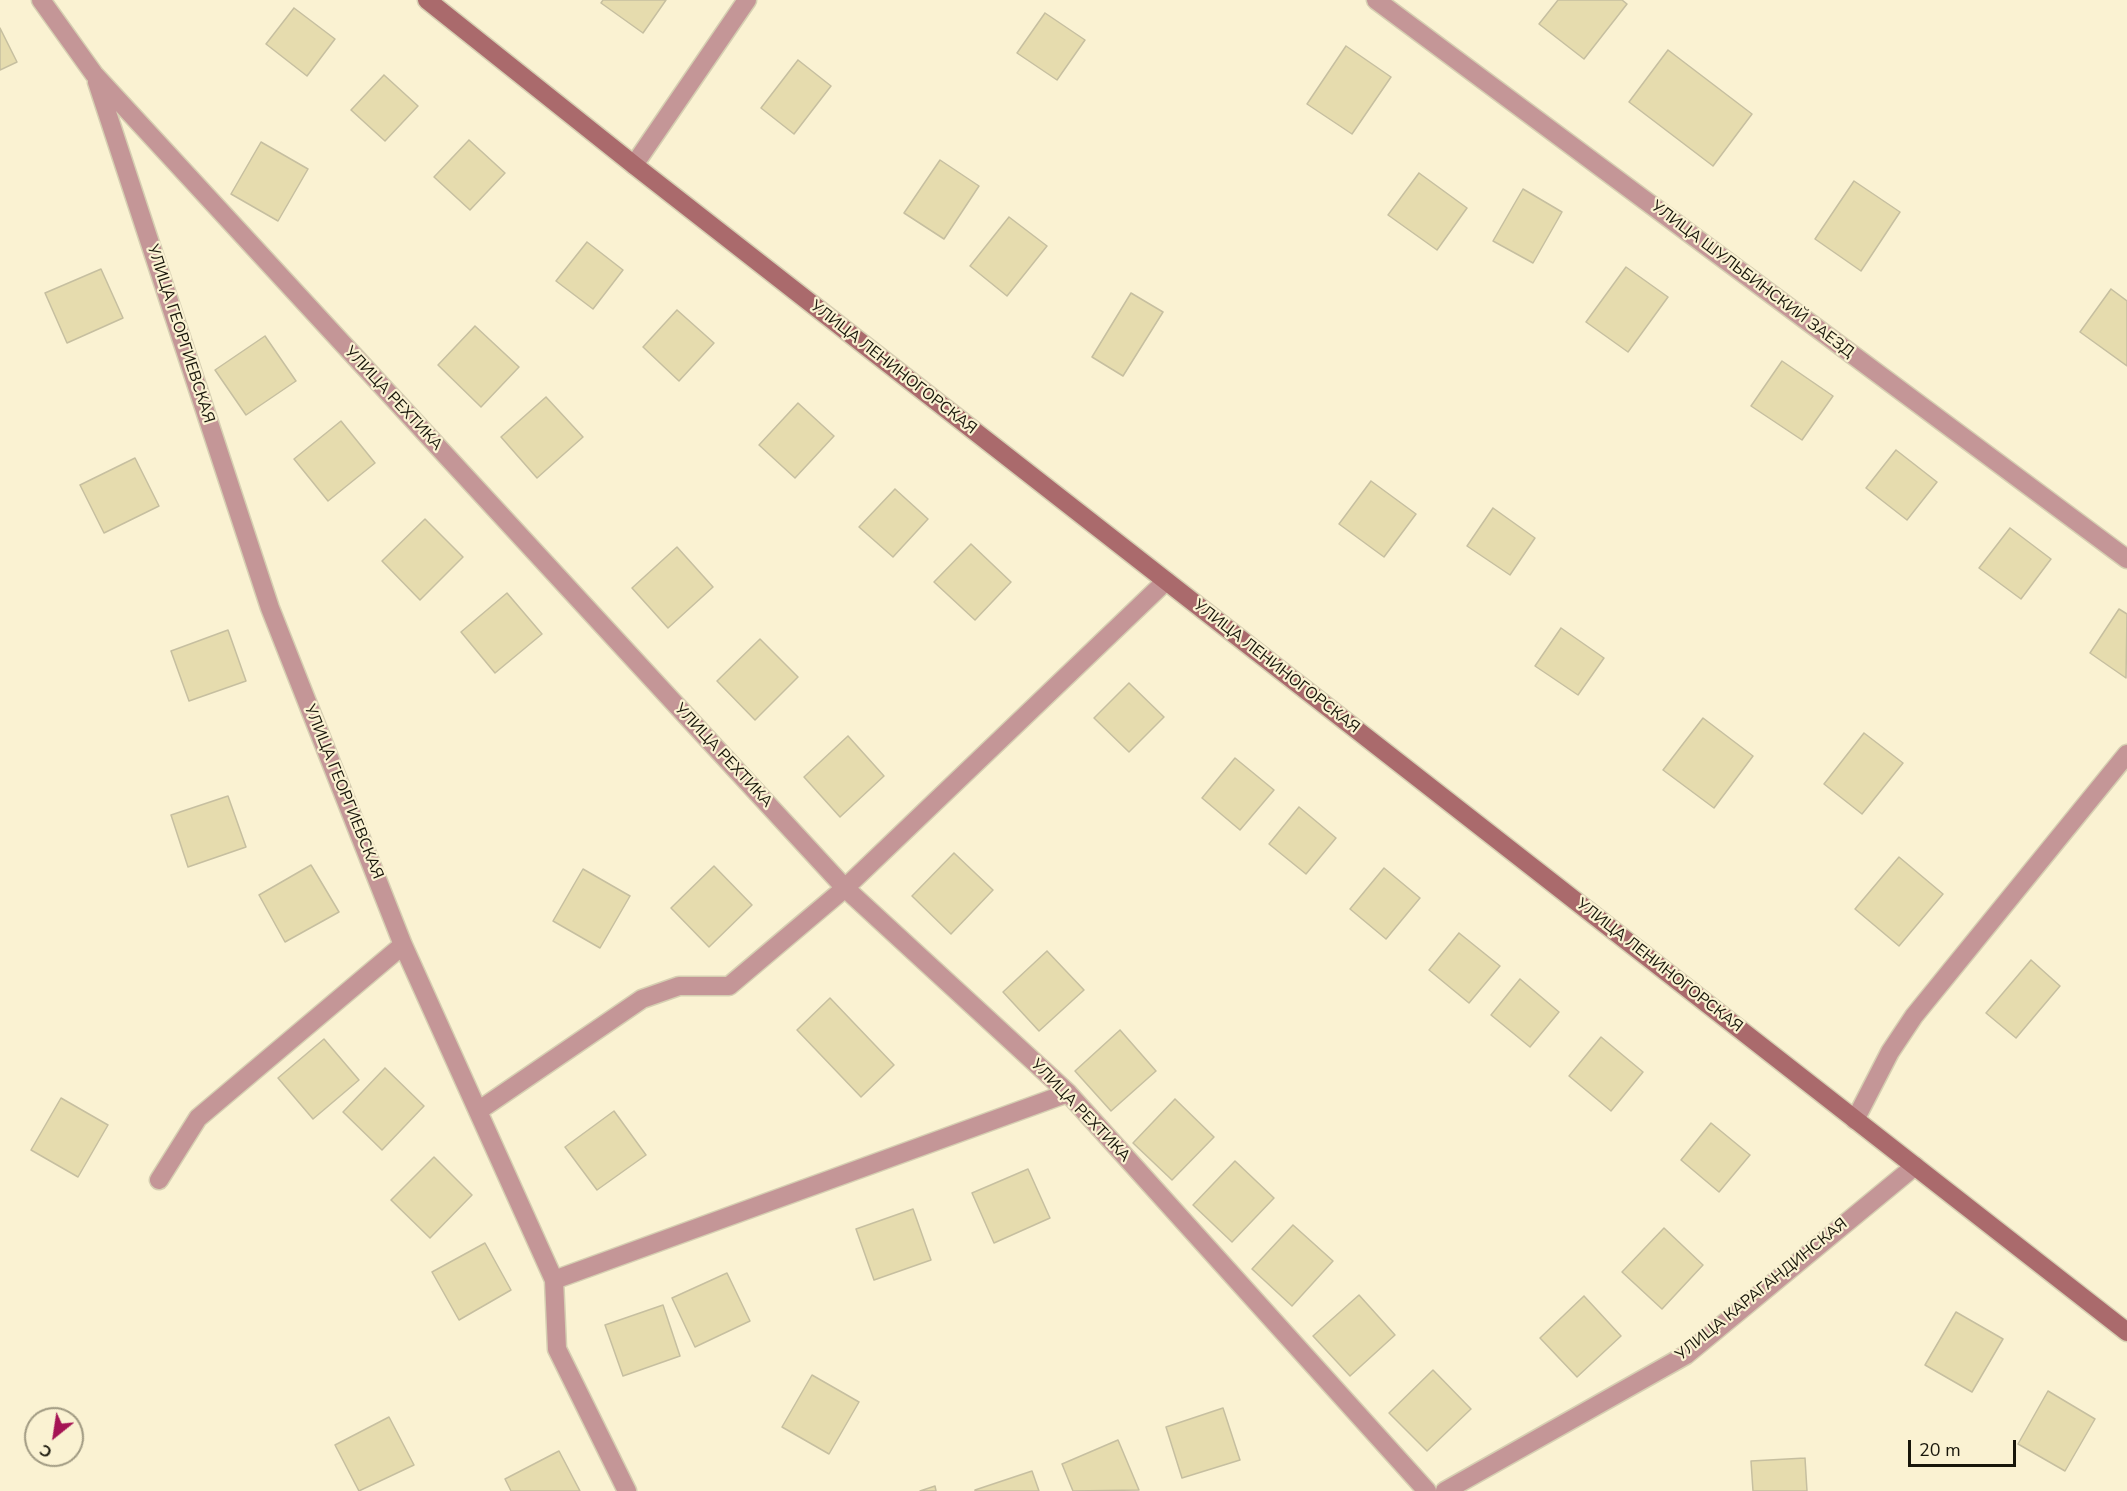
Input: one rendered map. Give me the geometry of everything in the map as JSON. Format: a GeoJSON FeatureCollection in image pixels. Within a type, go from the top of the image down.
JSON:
{"type":"FeatureCollection","features":[{"type":"Feature","properties":{"kind":"street","name":"УЛИЦА РЕХТИКА"},"geometry":{"type":"LineString","coordinates":[[41,0],[94,74],[844,888],[1068,1093],[1427,1491]]}},
{"type":"Feature","properties":{"kind":"street","name":"УЛИЦА ЛЕНИНОГОРСКАЯ"},"geometry":{"type":"LineString","coordinates":[[427,0],[634,165],[2127,1332]]}},
{"type":"Feature","properties":{"kind":"street"},"geometry":{"type":"LineString","coordinates":[[634,165],[747,0]]}},
{"type":"Feature","properties":{"kind":"street","name":"УЛИЦА ШУЛЬБИНСКИЙ ЗАЕЗД"},"geometry":{"type":"LineString","coordinates":[[1376,0],[2127,560]]}},
{"type":"Feature","properties":{"kind":"street","name":"УЛИЦА ГЕОРГИЕВСКАЯ"},"geometry":{"type":"LineString","coordinates":[[94,74],[270,608],[403,945],[554,1280],[557,1349],[627,1491]]}},
{"type":"Feature","properties":{"kind":"street"},"geometry":{"type":"LineString","coordinates":[[478,1111],[642,999],[679,986],[729,986],[844,888],[1166,581]]}},
{"type":"Feature","properties":{"kind":"street"},"geometry":{"type":"LineString","coordinates":[[1855,1119],[1890,1052],[1914,1016],[2127,754]]}},
{"type":"Feature","properties":{"kind":"street"},"geometry":{"type":"LineString","coordinates":[[159,1180],[198,1118],[403,945]]}},
{"type":"Feature","properties":{"kind":"street"},"geometry":{"type":"LineString","coordinates":[[554,1280],[1068,1093]]}},
{"type":"Feature","properties":{"kind":"street","name":"УЛИЦА КАРАГАНДИНСКАЯ"},"geometry":{"type":"LineString","coordinates":[[1445,1491],[1686,1355],[1915,1166]]}},
{"type":"Feature","properties":{"kind":"building"},"geometry":{"type":"Polygon","coordinates":[[[603,0],[666,0],[643,33],[601,3],[603,0]]]}},
{"type":"Feature","properties":{"kind":"building"},"geometry":{"type":"Polygon","coordinates":[[[1558,0],[1622,0],[1627,4],[1584,59],[1539,24],[1558,0]]]}},
{"type":"Feature","properties":{"kind":"building"},"geometry":{"type":"Polygon","coordinates":[[[294,8],[335,39],[307,76],[266,44],[294,8]]]}},
{"type":"Feature","properties":{"kind":"building"},"geometry":{"type":"Polygon","coordinates":[[[1045,13],[1085,40],[1057,80],[1017,53],[1045,13]]]}},
{"type":"Feature","properties":{"kind":"building"},"geometry":{"type":"Polygon","coordinates":[[[0,28],[17,62],[0,70],[0,28]]]}},
{"type":"Feature","properties":{"kind":"building"},"geometry":{"type":"Polygon","coordinates":[[[1346,46],[1391,77],[1352,134],[1307,104],[1346,46]]]}},
{"type":"Feature","properties":{"kind":"building"},"geometry":{"type":"Polygon","coordinates":[[[1668,50],[1752,114],[1713,166],[1629,102],[1668,50]]]}},
{"type":"Feature","properties":{"kind":"building"},"geometry":{"type":"Polygon","coordinates":[[[798,60],[831,86],[794,134],[761,108],[798,60]]]}},
{"type":"Feature","properties":{"kind":"building"},"geometry":{"type":"Polygon","coordinates":[[[384,75],[418,106],[385,141],[351,110],[384,75]]]}},
{"type":"Feature","properties":{"kind":"building"},"geometry":{"type":"Polygon","coordinates":[[[469,140],[505,173],[470,210],[434,177],[469,140]]]}},
{"type":"Feature","properties":{"kind":"building"},"geometry":{"type":"Polygon","coordinates":[[[261,142],[308,169],[278,221],[231,194],[261,142]]]}},
{"type":"Feature","properties":{"kind":"building"},"geometry":{"type":"Polygon","coordinates":[[[940,160],[979,186],[944,239],[904,213],[940,160]]]}},
{"type":"Feature","properties":{"kind":"building"},"geometry":{"type":"Polygon","coordinates":[[[1419,173],[1467,208],[1437,250],[1388,215],[1419,173]]]}},
{"type":"Feature","properties":{"kind":"building"},"geometry":{"type":"Polygon","coordinates":[[[1854,181],[1900,212],[1861,271],[1815,239],[1854,181]]]}},
{"type":"Feature","properties":{"kind":"building"},"geometry":{"type":"Polygon","coordinates":[[[1523,189],[1562,212],[1533,263],[1493,241],[1523,189]]]}},
{"type":"Feature","properties":{"kind":"building"},"geometry":{"type":"Polygon","coordinates":[[[1009,217],[1047,246],[1007,296],[970,266],[1009,217]]]}},
{"type":"Feature","properties":{"kind":"building"},"geometry":{"type":"Polygon","coordinates":[[[587,242],[623,270],[593,309],[556,281],[587,242]]]}},
{"type":"Feature","properties":{"kind":"building"},"geometry":{"type":"Polygon","coordinates":[[[1626,267],[1668,297],[1628,352],[1586,322],[1626,267]]]}},
{"type":"Feature","properties":{"kind":"building"},"geometry":{"type":"Polygon","coordinates":[[[101,269],[123,318],[67,343],[45,293],[101,269]]]}},
{"type":"Feature","properties":{"kind":"building"},"geometry":{"type":"Polygon","coordinates":[[[2111,289],[2127,301],[2127,366],[2080,332],[2111,289]]]}},
{"type":"Feature","properties":{"kind":"building"},"geometry":{"type":"Polygon","coordinates":[[[1131,293],[1163,312],[1123,376],[1092,357],[1131,293]]]}},
{"type":"Feature","properties":{"kind":"building"},"geometry":{"type":"Polygon","coordinates":[[[677,310],[714,343],[679,381],[643,347],[677,310]]]}},
{"type":"Feature","properties":{"kind":"building"},"geometry":{"type":"Polygon","coordinates":[[[475,326],[519,367],[481,407],[438,365],[475,326]]]}},
{"type":"Feature","properties":{"kind":"building"},"geometry":{"type":"Polygon","coordinates":[[[265,336],[296,381],[246,415],[215,370],[265,336]]]}},
{"type":"Feature","properties":{"kind":"building"},"geometry":{"type":"Polygon","coordinates":[[[1782,361],[1833,396],[1802,440],[1751,406],[1782,361]]]}},
{"type":"Feature","properties":{"kind":"building"},"geometry":{"type":"Polygon","coordinates":[[[546,397],[583,437],[537,478],[501,437],[546,397]]]}},
{"type":"Feature","properties":{"kind":"building"},"geometry":{"type":"Polygon","coordinates":[[[798,403],[834,436],[795,478],[759,445],[798,403]]]}},
{"type":"Feature","properties":{"kind":"building"},"geometry":{"type":"Polygon","coordinates":[[[341,421],[375,463],[328,501],[294,459],[341,421]]]}},
{"type":"Feature","properties":{"kind":"building"},"geometry":{"type":"Polygon","coordinates":[[[1896,450],[1937,482],[1907,520],[1866,488],[1896,450]]]}},
{"type":"Feature","properties":{"kind":"building"},"geometry":{"type":"Polygon","coordinates":[[[135,458],[159,506],[104,533],[80,485],[135,458]]]}},
{"type":"Feature","properties":{"kind":"building"},"geometry":{"type":"Polygon","coordinates":[[[1371,481],[1416,514],[1384,557],[1339,524],[1371,481]]]}},
{"type":"Feature","properties":{"kind":"building"},"geometry":{"type":"Polygon","coordinates":[[[895,489],[928,519],[893,557],[859,527],[895,489]]]}},
{"type":"Feature","properties":{"kind":"building"},"geometry":{"type":"Polygon","coordinates":[[[1493,508],[1535,538],[1510,575],[1467,546],[1493,508]]]}},
{"type":"Feature","properties":{"kind":"building"},"geometry":{"type":"Polygon","coordinates":[[[425,519],[463,557],[420,600],[382,561],[425,519]]]}},
{"type":"Feature","properties":{"kind":"building"},"geometry":{"type":"Polygon","coordinates":[[[2010,528],[2051,559],[2021,599],[1979,568],[2010,528]]]}},
{"type":"Feature","properties":{"kind":"building"},"geometry":{"type":"Polygon","coordinates":[[[971,544],[1011,582],[975,620],[934,582],[971,544]]]}},
{"type":"Feature","properties":{"kind":"building"},"geometry":{"type":"Polygon","coordinates":[[[677,547],[713,587],[668,628],[632,588],[677,547]]]}},
{"type":"Feature","properties":{"kind":"building"},"geometry":{"type":"Polygon","coordinates":[[[507,593],[542,634],[495,673],[461,632],[507,593]]]}},
{"type":"Feature","properties":{"kind":"building"},"geometry":{"type":"Polygon","coordinates":[[[2119,609],[2127,614],[2126,678],[2090,653],[2119,609]]]}},
{"type":"Feature","properties":{"kind":"building"},"geometry":{"type":"Polygon","coordinates":[[[1561,628],[1604,658],[1578,695],[1535,666],[1561,628]]]}},
{"type":"Feature","properties":{"kind":"building"},"geometry":{"type":"Polygon","coordinates":[[[228,630],[246,681],[189,701],[171,651],[228,630]]]}},
{"type":"Feature","properties":{"kind":"building"},"geometry":{"type":"Polygon","coordinates":[[[760,639],[798,677],[755,720],[717,681],[760,639]]]}},
{"type":"Feature","properties":{"kind":"building"},"geometry":{"type":"Polygon","coordinates":[[[1129,683],[1164,717],[1129,752],[1094,718],[1129,683]]]}},
{"type":"Feature","properties":{"kind":"building"},"geometry":{"type":"Polygon","coordinates":[[[1703,718],[1753,756],[1714,808],[1663,770],[1703,718]]]}},
{"type":"Feature","properties":{"kind":"building"},"geometry":{"type":"Polygon","coordinates":[[[1864,733],[1903,763],[1862,814],[1824,784],[1864,733]]]}},
{"type":"Feature","properties":{"kind":"building"},"geometry":{"type":"Polygon","coordinates":[[[848,736],[884,776],[840,817],[804,777],[848,736]]]}},
{"type":"Feature","properties":{"kind":"building"},"geometry":{"type":"Polygon","coordinates":[[[1235,758],[1274,790],[1240,830],[1202,798],[1235,758]]]}},
{"type":"Feature","properties":{"kind":"building"},"geometry":{"type":"Polygon","coordinates":[[[228,796],[246,847],[188,867],[171,815],[228,796]]]}},
{"type":"Feature","properties":{"kind":"building"},"geometry":{"type":"Polygon","coordinates":[[[1299,807],[1336,838],[1306,874],[1269,844],[1299,807]]]}},
{"type":"Feature","properties":{"kind":"building"},"geometry":{"type":"Polygon","coordinates":[[[954,853],[993,890],[951,934],[912,896],[954,853]]]}},
{"type":"Feature","properties":{"kind":"building"},"geometry":{"type":"Polygon","coordinates":[[[1899,857],[1943,894],[1899,946],[1855,909],[1899,857]]]}},
{"type":"Feature","properties":{"kind":"building"},"geometry":{"type":"Polygon","coordinates":[[[311,865],[339,912],[285,942],[259,895],[311,865]]]}},
{"type":"Feature","properties":{"kind":"building"},"geometry":{"type":"Polygon","coordinates":[[[714,866],[752,905],[709,947],[671,908],[714,866]]]}},
{"type":"Feature","properties":{"kind":"building"},"geometry":{"type":"Polygon","coordinates":[[[1384,868],[1420,898],[1386,939],[1350,909],[1384,868]]]}},
{"type":"Feature","properties":{"kind":"building"},"geometry":{"type":"Polygon","coordinates":[[[583,869],[630,896],[600,948],[553,921],[583,869]]]}},
{"type":"Feature","properties":{"kind":"building"},"geometry":{"type":"Polygon","coordinates":[[[1459,933],[1500,966],[1469,1003],[1429,970],[1459,933]]]}},
{"type":"Feature","properties":{"kind":"building"},"geometry":{"type":"Polygon","coordinates":[[[1047,951],[1084,990],[1039,1031],[1003,992],[1047,951]]]}},
{"type":"Feature","properties":{"kind":"building"},"geometry":{"type":"Polygon","coordinates":[[[2031,960],[2060,986],[2016,1038],[1986,1013],[2031,960]]]}},
{"type":"Feature","properties":{"kind":"building"},"geometry":{"type":"Polygon","coordinates":[[[1520,979],[1559,1012],[1530,1047],[1491,1015],[1520,979]]]}},
{"type":"Feature","properties":{"kind":"building"},"geometry":{"type":"Polygon","coordinates":[[[830,998],[894,1065],[861,1097],[797,1030],[830,998]]]}},
{"type":"Feature","properties":{"kind":"building"},"geometry":{"type":"Polygon","coordinates":[[[1120,1030],[1156,1071],[1111,1111],[1075,1071],[1120,1030]]]}},
{"type":"Feature","properties":{"kind":"building"},"geometry":{"type":"Polygon","coordinates":[[[1601,1037],[1643,1072],[1611,1111],[1569,1076],[1601,1037]]]}},
{"type":"Feature","properties":{"kind":"building"},"geometry":{"type":"Polygon","coordinates":[[[324,1039],[359,1080],[313,1119],[278,1078],[324,1039]]]}},
{"type":"Feature","properties":{"kind":"building"},"geometry":{"type":"Polygon","coordinates":[[[385,1068],[424,1106],[382,1150],[343,1112],[385,1068]]]}},
{"type":"Feature","properties":{"kind":"building"},"geometry":{"type":"Polygon","coordinates":[[[61,1098],[108,1125],[78,1177],[31,1150],[61,1098]]]}},
{"type":"Feature","properties":{"kind":"building"},"geometry":{"type":"Polygon","coordinates":[[[1175,1099],[1214,1137],[1172,1180],[1133,1143],[1175,1099]]]}},
{"type":"Feature","properties":{"kind":"building"},"geometry":{"type":"Polygon","coordinates":[[[614,1111],[646,1155],[597,1190],[565,1147],[614,1111]]]}},
{"type":"Feature","properties":{"kind":"building"},"geometry":{"type":"Polygon","coordinates":[[[1711,1123],[1750,1155],[1719,1192],[1681,1160],[1711,1123]]]}},
{"type":"Feature","properties":{"kind":"building"},"geometry":{"type":"Polygon","coordinates":[[[434,1157],[472,1195],[430,1238],[391,1200],[434,1157]]]}},
{"type":"Feature","properties":{"kind":"building"},"geometry":{"type":"Polygon","coordinates":[[[1235,1161],[1274,1198],[1232,1242],[1193,1205],[1235,1161]]]}},
{"type":"Feature","properties":{"kind":"building"},"geometry":{"type":"Polygon","coordinates":[[[1028,1169],[1050,1218],[994,1243],[972,1193],[1028,1169]]]}},
{"type":"Feature","properties":{"kind":"building"},"geometry":{"type":"Polygon","coordinates":[[[913,1209],[931,1260],[874,1280],[856,1229],[913,1209]]]}},
{"type":"Feature","properties":{"kind":"building"},"geometry":{"type":"Polygon","coordinates":[[[1293,1225],[1333,1261],[1292,1306],[1252,1269],[1293,1225]]]}},
{"type":"Feature","properties":{"kind":"building"},"geometry":{"type":"Polygon","coordinates":[[[1664,1228],[1703,1265],[1662,1309],[1622,1272],[1664,1228]]]}},
{"type":"Feature","properties":{"kind":"building"},"geometry":{"type":"Polygon","coordinates":[[[485,1243],[511,1290],[459,1320],[432,1272],[485,1243]]]}},
{"type":"Feature","properties":{"kind":"building"},"geometry":{"type":"Polygon","coordinates":[[[727,1273],[750,1321],[695,1347],[672,1298],[727,1273]]]}},
{"type":"Feature","properties":{"kind":"building"},"geometry":{"type":"Polygon","coordinates":[[[1359,1295],[1395,1335],[1350,1376],[1313,1336],[1359,1295]]]}},
{"type":"Feature","properties":{"kind":"building"},"geometry":{"type":"Polygon","coordinates":[[[1584,1296],[1621,1336],[1577,1377],[1540,1338],[1584,1296]]]}},
{"type":"Feature","properties":{"kind":"building"},"geometry":{"type":"Polygon","coordinates":[[[663,1305],[680,1356],[623,1376],[605,1325],[663,1305]]]}},
{"type":"Feature","properties":{"kind":"building"},"geometry":{"type":"Polygon","coordinates":[[[1956,1312],[2003,1339],[1972,1392],[1925,1365],[1956,1312]]]}},
{"type":"Feature","properties":{"kind":"building"},"geometry":{"type":"Polygon","coordinates":[[[1433,1370],[1471,1409],[1427,1451],[1389,1413],[1433,1370]]]}},
{"type":"Feature","properties":{"kind":"building"},"geometry":{"type":"Polygon","coordinates":[[[812,1375],[859,1402],[829,1454],[782,1427],[812,1375]]]}},
{"type":"Feature","properties":{"kind":"building"},"geometry":{"type":"Polygon","coordinates":[[[2048,1391],[2095,1419],[2065,1471],[2018,1444],[2048,1391]]]}},
{"type":"Feature","properties":{"kind":"building"},"geometry":{"type":"Polygon","coordinates":[[[1223,1408],[1240,1460],[1182,1478],[1166,1427],[1223,1408]]]}},
{"type":"Feature","properties":{"kind":"building"},"geometry":{"type":"Polygon","coordinates":[[[389,1417],[414,1465],[359,1491],[335,1445],[389,1417]]]}},
{"type":"Feature","properties":{"kind":"building"},"geometry":{"type":"Polygon","coordinates":[[[1118,1440],[1139,1490],[1073,1491],[1062,1464],[1118,1440]]]}},
{"type":"Feature","properties":{"kind":"building"},"geometry":{"type":"Polygon","coordinates":[[[559,1451],[580,1491],[511,1491],[505,1479],[559,1451]]]}},
{"type":"Feature","properties":{"kind":"building"},"geometry":{"type":"Polygon","coordinates":[[[1805,1458],[1807,1491],[1753,1491],[1751,1461],[1805,1458]]]}},
{"type":"Feature","properties":{"kind":"building"},"geometry":{"type":"Polygon","coordinates":[[[1032,1471],[1039,1491],[975,1491],[975,1490],[1032,1471]]]}},
{"type":"Feature","properties":{"kind":"building"},"geometry":{"type":"Polygon","coordinates":[[[935,1486],[936,1491],[920,1491],[935,1486]]]}}]}
